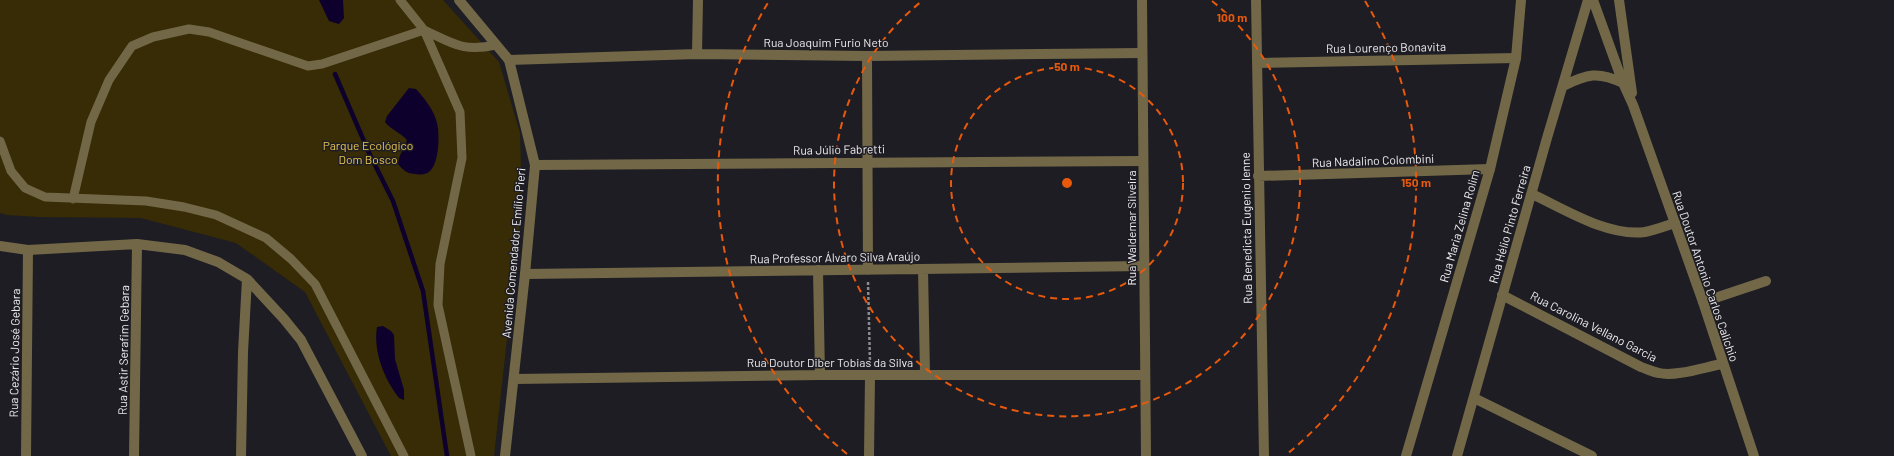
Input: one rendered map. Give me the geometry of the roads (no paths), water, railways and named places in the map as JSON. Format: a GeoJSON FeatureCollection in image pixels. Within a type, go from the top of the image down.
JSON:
{"type":"FeatureCollection","features":[{"type":"Feature","properties":{"kind":"street","name":"Avenida Comendador Emílio Pieri"},"geometry":{"type":"LineString","coordinates":[[459,0],[509,60],[535,165],[525,274],[505,456]]}},
{"type":"Feature","properties":{"kind":"street"},"geometry":{"type":"LineString","coordinates":[[697,54],[698,0]]}},
{"type":"Feature","properties":{"kind":"street","name":"Rua Waldemar Silveira"},"geometry":{"type":"LineString","coordinates":[[1142,0],[1146,456]]}},
{"type":"Feature","properties":{"kind":"street","name":"Rua Benedicta Eugenio Ienne"},"geometry":{"type":"LineString","coordinates":[[1256,0],[1264,456]]}},
{"type":"Feature","properties":{"kind":"street","name":"Rua Maria Zelina Rolim"},"geometry":{"type":"LineString","coordinates":[[1406,456],[1490,169],[1516,58],[1521,0]]}},
{"type":"Feature","properties":{"kind":"street","name":"Rua Hélio Pinto Ferreira"},"geometry":{"type":"LineString","coordinates":[[1457,456],[1502,295],[1588,0]]}},
{"type":"Feature","properties":{"kind":"street","name":"Rua Doutor Antonio Carlos Calichio"},"geometry":{"type":"LineString","coordinates":[[1593,0],[1623,83],[1633,105],[1703,302],[1722,364],[1754,456]]}},
{"type":"Feature","properties":{"kind":"street","name":"Rua Doutor Antonio Carlos Calichio"},"geometry":{"type":"LineString","coordinates":[[1619,0],[1633,105]]}},
{"type":"Feature","properties":{"kind":"street","name":"Rua Joaquim Furio Neto"},"geometry":{"type":"LineString","coordinates":[[509,60],[697,54],[867,56],[1142,53]]}},
{"type":"Feature","properties":{"kind":"street"},"geometry":{"type":"LineString","coordinates":[[867,56],[868,270]]}},
{"type":"Feature","properties":{"kind":"street","name":"Rua Lourenço Bonavita"},"geometry":{"type":"LineString","coordinates":[[1257,63],[1516,58]]}},
{"type":"Feature","properties":{"kind":"street"},"geometry":{"type":"LineString","coordinates":[[1563,86],[1579,78],[1591,75],[1611,77],[1623,83]]}},
{"type":"Feature","properties":{"kind":"street","name":"Rua Júlio Fabretti"},"geometry":{"type":"LineString","coordinates":[[535,165],[868,161],[1144,161]]}},
{"type":"Feature","properties":{"kind":"street","name":"Rua Nadalino Colombini"},"geometry":{"type":"LineString","coordinates":[[1258,176],[1490,169]]}},
{"type":"Feature","properties":{"kind":"street"},"geometry":{"type":"LineString","coordinates":[[1532,194],[1602,226],[1616,230],[1645,232],[1675,223]]}},
{"type":"Feature","properties":{"kind":"street"},"geometry":{"type":"LineString","coordinates":[[0,246],[28,250],[137,244],[185,250],[218,262],[247,279],[284,318],[301,340],[362,456]]}},
{"type":"Feature","properties":{"kind":"street","name":"Rua Astir Serafim Gebara"},"geometry":{"type":"LineString","coordinates":[[134,456],[137,244]]}},
{"type":"Feature","properties":{"kind":"street","name":"Rua Cezário José Gebara"},"geometry":{"type":"LineString","coordinates":[[26,456],[28,250]]}},
{"type":"Feature","properties":{"kind":"street","name":"Rua Professor Álvaro Silva Araújo"},"geometry":{"type":"LineString","coordinates":[[525,274],[1144,266]]}},
{"type":"Feature","properties":{"kind":"street"},"geometry":{"type":"LineString","coordinates":[[923,269],[925,374]]}},
{"type":"Feature","properties":{"kind":"street"},"geometry":{"type":"LineString","coordinates":[[818,270],[820,375]]}},
{"type":"Feature","properties":{"kind":"street"},"geometry":{"type":"LineString","coordinates":[[241,456],[243,352],[247,279]]}},
{"type":"Feature","properties":{"kind":"street"},"geometry":{"type":"LineString","coordinates":[[1703,302],[1766,281]]}},
{"type":"Feature","properties":{"kind":"street","name":"Rua Carolina Vellano Garcia"},"geometry":{"type":"LineString","coordinates":[[1502,295],[1641,367],[1659,374],[1676,374],[1722,364]]}},
{"type":"Feature","properties":{"kind":"street","name":"Rua Doutor Diber Tobias da Silva"},"geometry":{"type":"LineString","coordinates":[[514,379],[925,374],[1145,375]]}},
{"type":"Feature","properties":{"kind":"street"},"geometry":{"type":"LineString","coordinates":[[869,456],[870,375]]}},
{"type":"Feature","properties":{"kind":"street"},"geometry":{"type":"LineString","coordinates":[[1474,398],[1592,456]]}},
{"type":"Feature","properties":{"kind":"lane"},"geometry":{"type":"LineString","coordinates":[[400,0],[424,30],[460,112],[462,158],[440,264],[438,305],[470,456]]}},
{"type":"Feature","properties":{"kind":"lane"},"geometry":{"type":"LineString","coordinates":[[73,199],[91,122],[109,80],[132,46],[153,37],[189,29],[209,32],[308,66],[322,64],[424,30],[463,48],[480,49],[496,45]]}},
{"type":"Feature","properties":{"kind":"lane"},"geometry":{"type":"LineString","coordinates":[[0,141],[11,171],[25,188],[45,197],[146,201],[184,207],[216,215],[266,238],[291,259],[315,284],[404,456]]}},
{"type":"Feature","properties":{"kind":"waterway"},"geometry":{"type":"LineString","coordinates":[[335,74],[370,155],[393,201],[423,291],[447,456]]}},
{"type":"Feature","properties":{"kind":"park label","name":"Parque Ecológico Dom Bosco"},"geometry":{"type":"Point","coordinates":[368,152]}}]}
